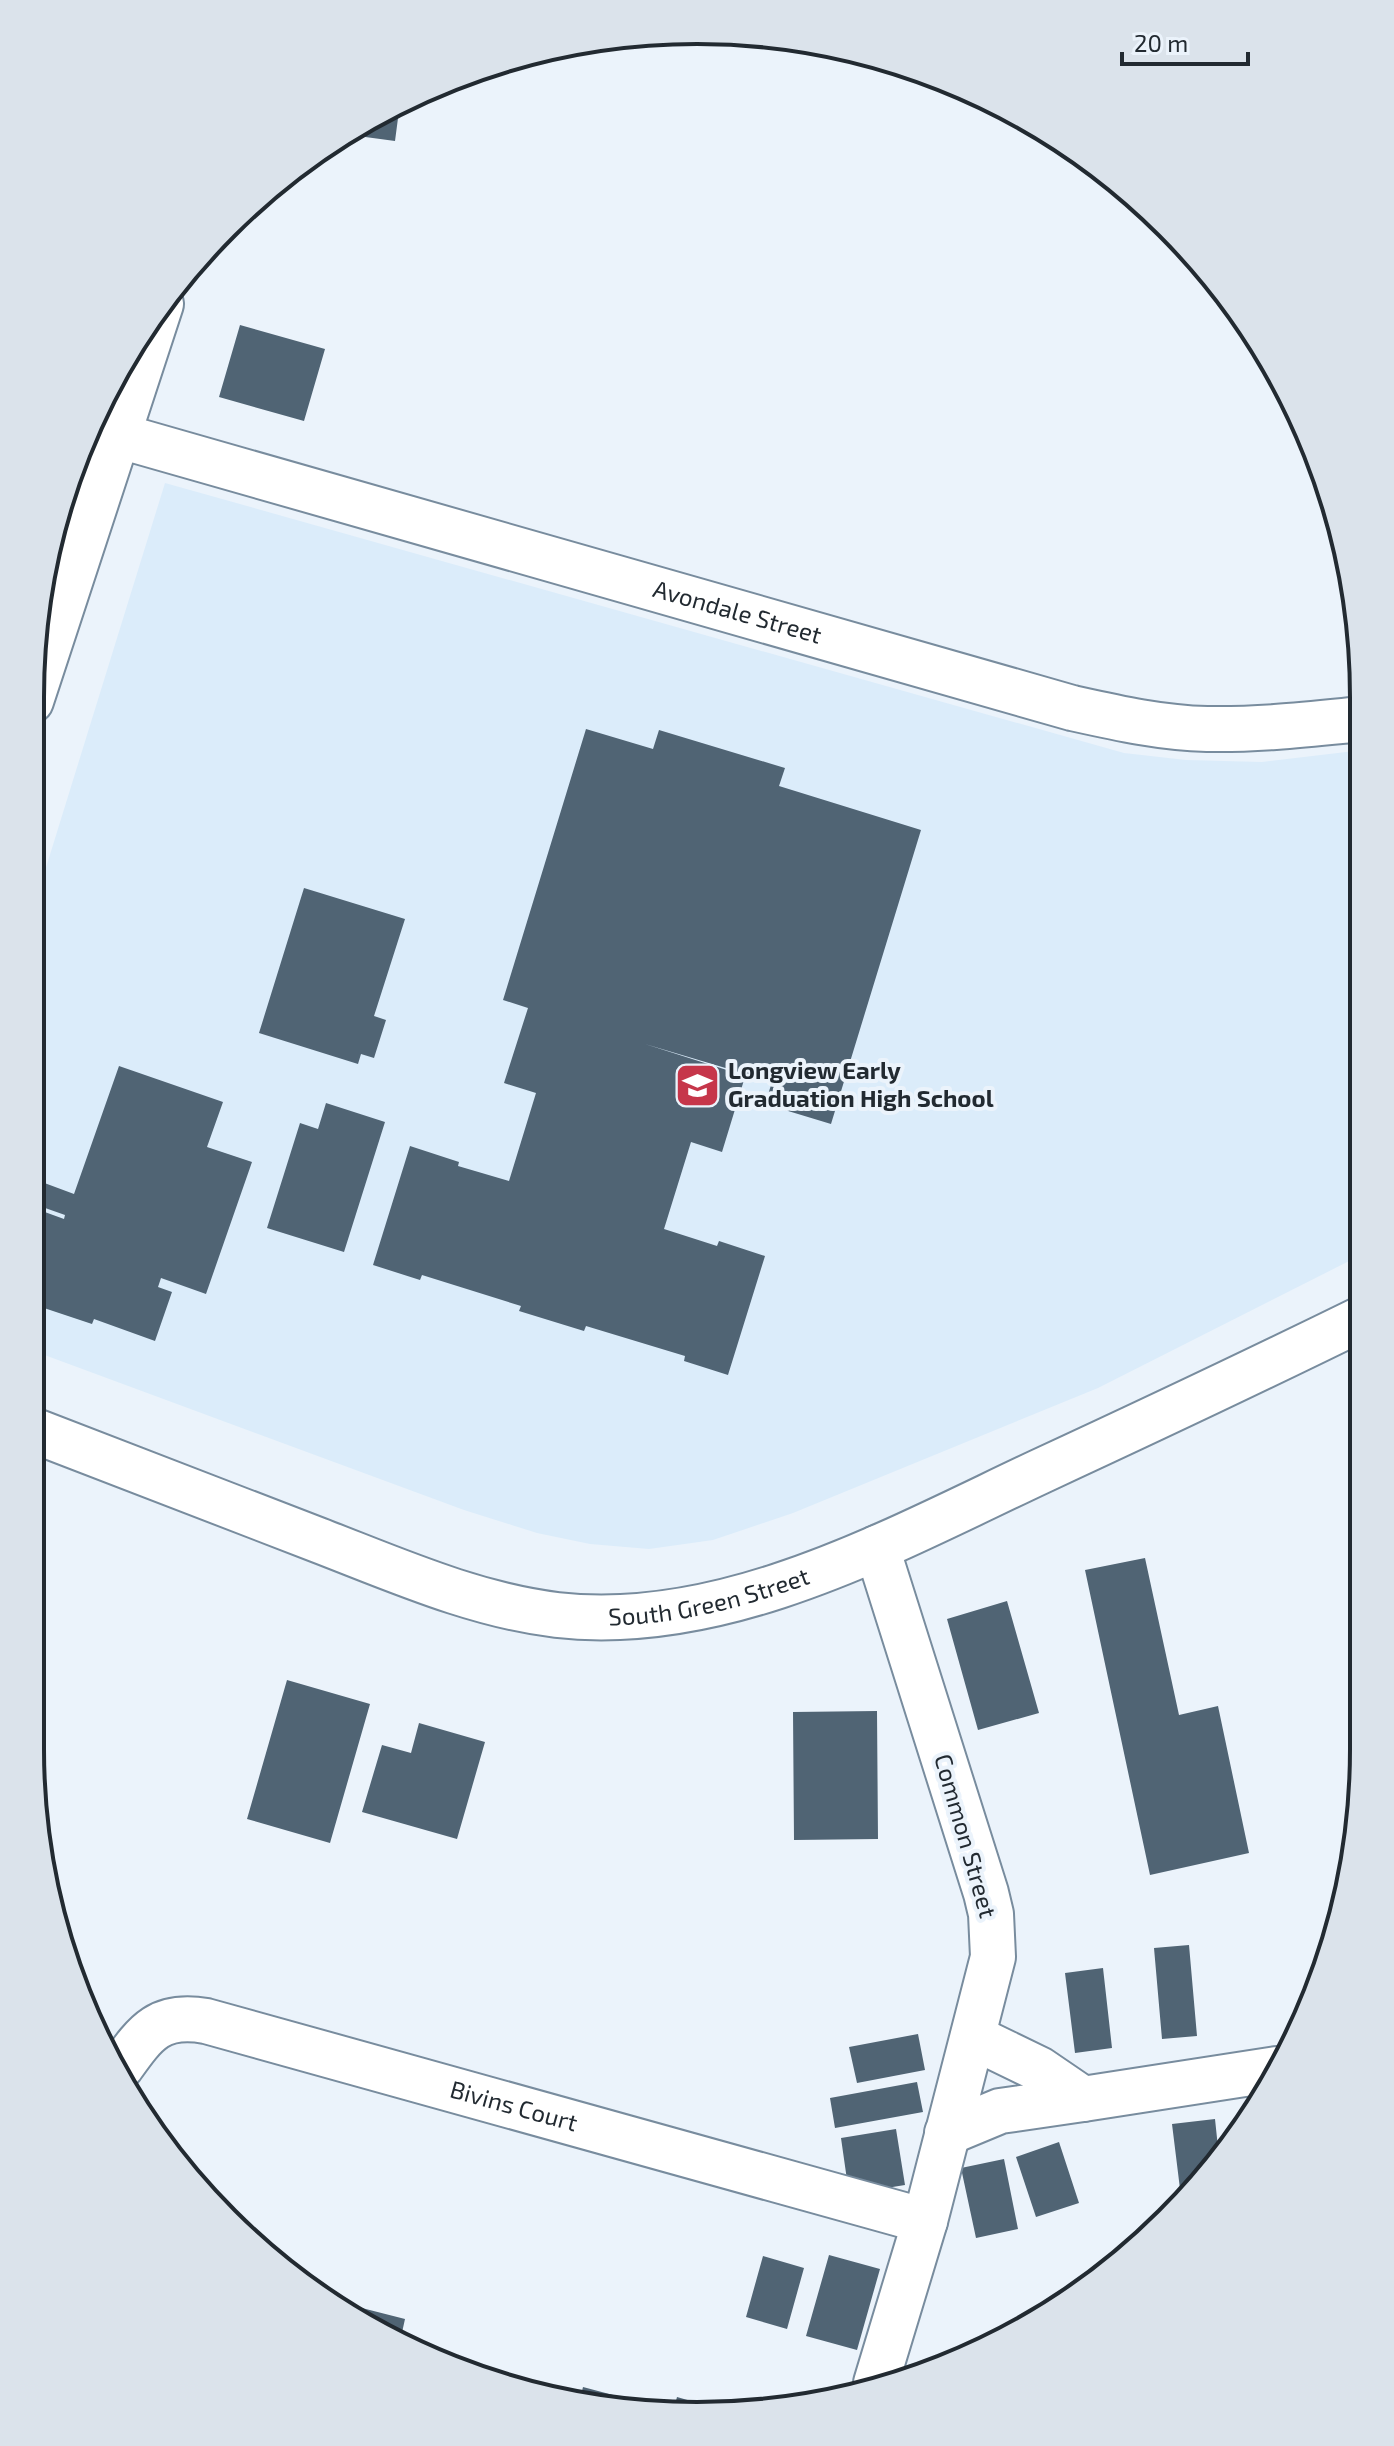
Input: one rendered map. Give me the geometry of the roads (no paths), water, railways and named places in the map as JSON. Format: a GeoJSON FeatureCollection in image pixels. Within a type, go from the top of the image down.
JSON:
{"type":"FeatureCollection","features":[{"type":"Feature","properties":{"kind":"street"},"geometry":{"type":"LineString","coordinates":[[47,634],[82,492],[120,436],[149,341]]}},
{"type":"Feature","properties":{"kind":"street","name":"Avondale Street"},"geometry":{"type":"LineString","coordinates":[[120,436],[1072,708],[1140,722],[1208,729],[1350,720]]}},
{"type":"Feature","properties":{"kind":"street","name":"South Green Street"},"geometry":{"type":"LineString","coordinates":[[44,1434],[453,1591],[554,1614],[605,1619],[655,1615],[784,1584],[877,1548],[1350,1324]]}},
{"type":"Feature","properties":{"kind":"street","name":"Common Street"},"geometry":{"type":"LineString","coordinates":[[877,1548],[991,1914],[993,1957],[925,2221],[878,2376]]}},
{"type":"Feature","properties":{"kind":"street","name":"Bivins Court"},"geometry":{"type":"LineString","coordinates":[[124,2063],[154,2027],[173,2019],[206,2021],[925,2221]]}},
{"type":"Feature","properties":{"kind":"street"},"geometry":{"type":"LineString","coordinates":[[973,2037],[1039,2069],[1083,2099]]}},
{"type":"Feature","properties":{"kind":"street"},"geometry":{"type":"LineString","coordinates":[[947,2133],[1000,2111],[1266,2071]]}},
{"type":"Feature","properties":{"kind":"place","name":"Longview Early Graduation High School"},"geometry":{"type":"Point","coordinates":[697,1085]}}]}
